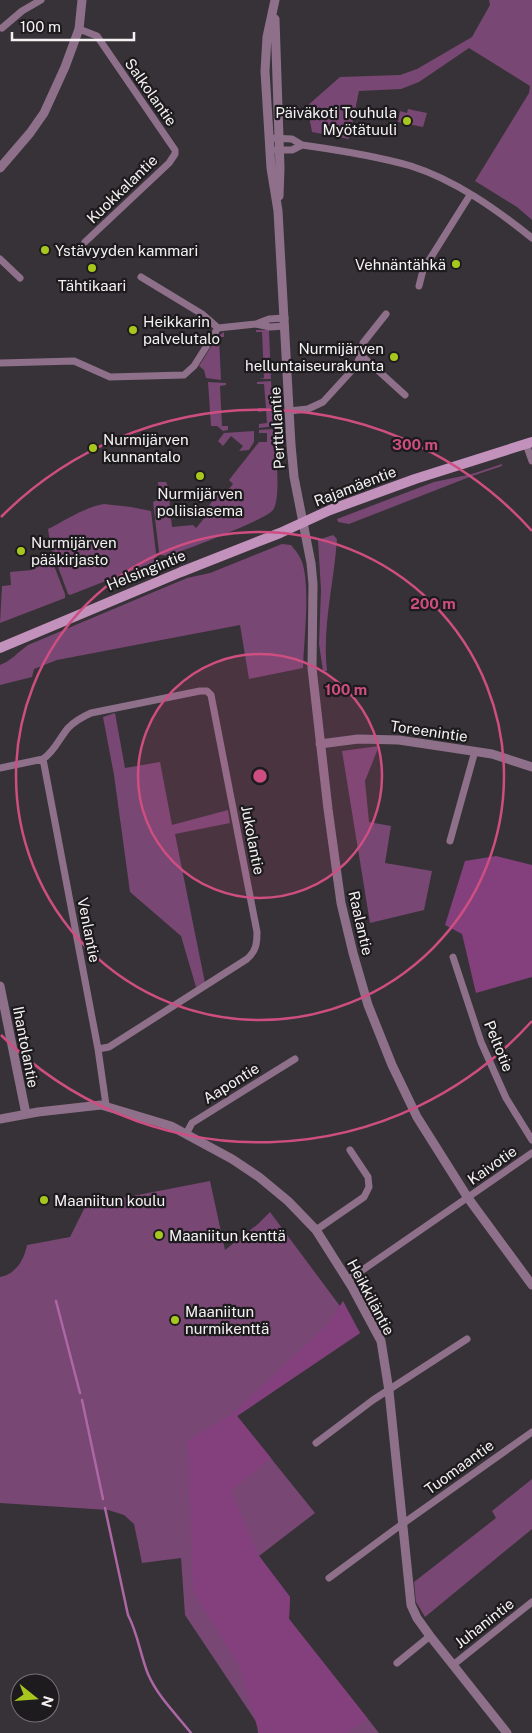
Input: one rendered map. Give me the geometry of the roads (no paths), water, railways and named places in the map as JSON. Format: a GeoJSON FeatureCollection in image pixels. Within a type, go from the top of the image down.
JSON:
{"type":"FeatureCollection","features":[{"type":"Feature","properties":{"kind":"main road","name":"Rajamäentie"},"geometry":{"type":"LineString","coordinates":[[303,522],[414,479],[529,443]]}},
{"type":"Feature","properties":{"kind":"main road","name":"Helsingintie"},"geometry":{"type":"LineString","coordinates":[[0,648],[303,522]]}},
{"type":"Feature","properties":{"kind":"street"},"geometry":{"type":"LineString","coordinates":[[2,28],[22,11],[41,0]]}},
{"type":"Feature","properties":{"kind":"street"},"geometry":{"type":"LineString","coordinates":[[0,168],[30,133],[44,113],[65,67],[79,29],[82,0]]}},
{"type":"Feature","properties":{"kind":"street","name":"Perttulantie"},"geometry":{"type":"LineString","coordinates":[[274,4],[268,37],[265,72],[271,168],[278,211],[294,477],[303,522]]}},
{"type":"Feature","properties":{"kind":"street","name":"Perttulantie"},"geometry":{"type":"LineString","coordinates":[[274,4],[280,150],[278,211]]}},
{"type":"Feature","properties":{"kind":"street","name":"Salkolantie"},"geometry":{"type":"LineString","coordinates":[[79,29],[97,36],[175,150],[175,154]]}},
{"type":"Feature","properties":{"kind":"street"},"geometry":{"type":"LineString","coordinates":[[269,138],[292,139],[302,144],[379,158],[412,167],[440,178],[470,195],[510,220],[532,238]]}},
{"type":"Feature","properties":{"kind":"street"},"geometry":{"type":"LineString","coordinates":[[270,150],[292,150],[302,144]]}},
{"type":"Feature","properties":{"kind":"street","name":"Kuokkalantie"},"geometry":{"type":"LineString","coordinates":[[85,242],[169,163],[175,154]]}},
{"type":"Feature","properties":{"kind":"street"},"geometry":{"type":"LineString","coordinates":[[419,286],[423,270],[470,195]]}},
{"type":"Feature","properties":{"kind":"street"},"geometry":{"type":"LineString","coordinates":[[0,259],[20,278]]}},
{"type":"Feature","properties":{"kind":"street"},"geometry":{"type":"LineString","coordinates":[[141,277],[202,314],[218,328],[256,324],[270,327],[285,322]]}},
{"type":"Feature","properties":{"kind":"street"},"geometry":{"type":"LineString","coordinates":[[289,411],[308,409],[323,402],[355,367],[361,355],[363,343],[386,314]]}},
{"type":"Feature","properties":{"kind":"street"},"geometry":{"type":"LineString","coordinates":[[0,363],[74,362],[110,377],[184,375],[194,366],[218,328]]}},
{"type":"Feature","properties":{"kind":"street"},"geometry":{"type":"LineString","coordinates":[[361,355],[405,395]]}},
{"type":"Feature","properties":{"kind":"street"},"geometry":{"type":"LineString","coordinates":[[529,443],[532,461]]}},
{"type":"Feature","properties":{"kind":"street","name":"Raalantie"},"geometry":{"type":"LineString","coordinates":[[303,522],[311,562],[313,584],[312,668],[341,902],[368,1005],[392,1065],[418,1116],[468,1198],[532,1285]]}},
{"type":"Feature","properties":{"kind":"street","name":"Jukolantie"},"geometry":{"type":"LineString","coordinates":[[43,760],[77,720],[91,713],[200,691],[207,691],[211,695],[257,932],[257,944],[254,952],[247,959],[110,1047],[98,1049]]}},
{"type":"Feature","properties":{"kind":"street","name":"Toreenintie"},"geometry":{"type":"LineString","coordinates":[[320,744],[380,738],[492,754],[532,767]]}},
{"type":"Feature","properties":{"kind":"street"},"geometry":{"type":"LineString","coordinates":[[450,841],[475,751]]}},
{"type":"Feature","properties":{"kind":"street"},"geometry":{"type":"LineString","coordinates":[[0,768],[43,760]]}},
{"type":"Feature","properties":{"kind":"street","name":"Venlantie"},"geometry":{"type":"LineString","coordinates":[[43,760],[98,1049],[106,1105]]}},
{"type":"Feature","properties":{"kind":"street","name":"Peltotie"},"geometry":{"type":"LineString","coordinates":[[453,957],[481,1042],[506,1098],[532,1140]]}},
{"type":"Feature","properties":{"kind":"street","name":"Ihantolantie"},"geometry":{"type":"LineString","coordinates":[[0,986],[3,1013],[26,1114]]}},
{"type":"Feature","properties":{"kind":"street","name":"Aapontie"},"geometry":{"type":"LineString","coordinates":[[186,1134],[192,1124],[295,1059]]}},
{"type":"Feature","properties":{"kind":"street","name":"Heikkiläntie"},"geometry":{"type":"LineString","coordinates":[[0,1119],[90,1105],[106,1105],[171,1126],[232,1159],[259,1177],[288,1201],[316,1230],[348,1280],[381,1341],[389,1391],[411,1605],[417,1618],[430,1636],[507,1733]]}},
{"type":"Feature","properties":{"kind":"street"},"geometry":{"type":"LineString","coordinates":[[316,1230],[364,1197],[369,1187],[368,1177],[350,1150]]}},
{"type":"Feature","properties":{"kind":"street","name":"Kaivotie"},"geometry":{"type":"LineString","coordinates":[[348,1280],[532,1153]]}},
{"type":"Feature","properties":{"kind":"street"},"geometry":{"type":"LineString","coordinates":[[316,1443],[373,1400],[467,1339]]}},
{"type":"Feature","properties":{"kind":"street","name":"Tuomaantie"},"geometry":{"type":"LineString","coordinates":[[329,1578],[532,1432]]}},
{"type":"Feature","properties":{"kind":"street","name":"Juhanintie"},"geometry":{"type":"LineString","coordinates":[[453,1665],[532,1602]]}},
{"type":"Feature","properties":{"kind":"street"},"geometry":{"type":"LineString","coordinates":[[397,1663],[430,1636]]}},
{"type":"Feature","properties":{"kind":"waterway"},"geometry":{"type":"LineString","coordinates":[[56,1301],[80,1393]]}},
{"type":"Feature","properties":{"kind":"waterway"},"geometry":{"type":"LineString","coordinates":[[82,1400],[103,1499]]}},
{"type":"Feature","properties":{"kind":"waterway"},"geometry":{"type":"LineString","coordinates":[[105,1508],[128,1615],[148,1674],[162,1698],[191,1733]]}},
{"type":"Feature","properties":{"kind":"place","name":"Päiväkoti Touhula Myötätuuli"},"geometry":{"type":"Point","coordinates":[407,121]}},
{"type":"Feature","properties":{"kind":"place","name":"Ystävyyden kammari"},"geometry":{"type":"Point","coordinates":[45,250]}},
{"type":"Feature","properties":{"kind":"place","name":"Vehnäntähkä"},"geometry":{"type":"Point","coordinates":[456,264]}},
{"type":"Feature","properties":{"kind":"place","name":"Tähtikaari"},"geometry":{"type":"Point","coordinates":[92,268]}},
{"type":"Feature","properties":{"kind":"place","name":"Heikkarin palvelutalo"},"geometry":{"type":"Point","coordinates":[133,330]}},
{"type":"Feature","properties":{"kind":"place","name":"Nurmijärven helluntaiseurakunta"},"geometry":{"type":"Point","coordinates":[394,357]}},
{"type":"Feature","properties":{"kind":"place","name":"Nurmijärven kunnantalo"},"geometry":{"type":"Point","coordinates":[93,448]}},
{"type":"Feature","properties":{"kind":"place","name":"Nurmijärven poliisiasema"},"geometry":{"type":"Point","coordinates":[200,476]}},
{"type":"Feature","properties":{"kind":"place","name":"Nurmijärven pääkirjasto"},"geometry":{"type":"Point","coordinates":[21,551]}},
{"type":"Feature","properties":{"kind":"place","name":"Maaniitun koulu"},"geometry":{"type":"Point","coordinates":[44,1200]}},
{"type":"Feature","properties":{"kind":"place","name":"Maaniitun kenttä"},"geometry":{"type":"Point","coordinates":[159,1235]}},
{"type":"Feature","properties":{"kind":"place","name":"Maaniitun nurmikenttä"},"geometry":{"type":"Point","coordinates":[175,1320]}}]}
